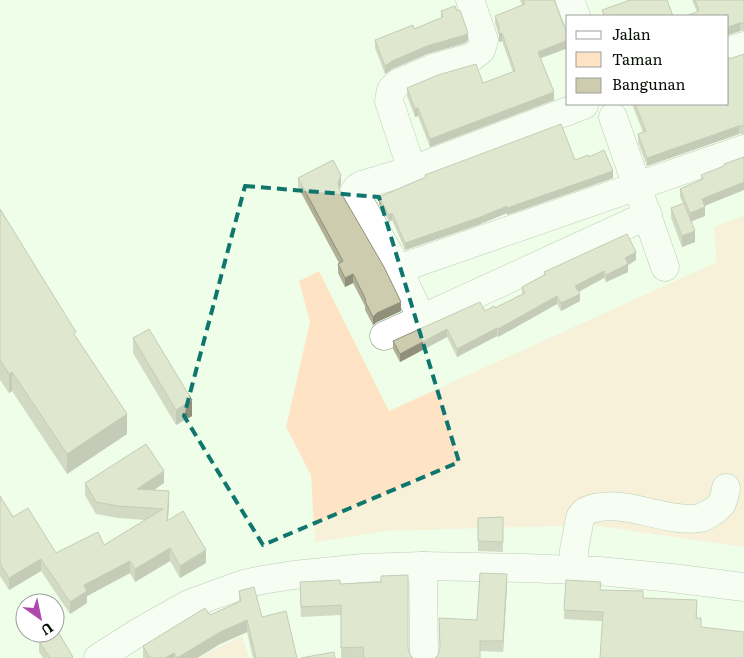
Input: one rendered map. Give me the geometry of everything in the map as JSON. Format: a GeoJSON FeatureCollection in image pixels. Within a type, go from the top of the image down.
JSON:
{"type":"FeatureCollection","features":[{"type":"Feature","properties":{"kind":"street"},"geometry":{"type":"LineString","coordinates":[[412,170],[389,101],[391,90],[398,83],[433,68],[472,57],[481,50],[484,40],[470,0]]}},
{"type":"Feature","properties":{"kind":"street"},"geometry":{"type":"LineString","coordinates":[[570,0],[576,15]]}},
{"type":"Feature","properties":{"kind":"street"},"geometry":{"type":"LineString","coordinates":[[729,52],[744,46]]}},
{"type":"Feature","properties":{"kind":"street"},"geometry":{"type":"LineString","coordinates":[[422,319],[398,269],[354,192],[362,185],[412,170],[581,105]]}},
{"type":"Feature","properties":{"kind":"street"},"geometry":{"type":"LineString","coordinates":[[585,105],[596,117],[620,111],[638,185],[666,268]]}},
{"type":"Feature","properties":{"kind":"street"},"geometry":{"type":"LineString","coordinates":[[398,269],[744,149]]}},
{"type":"Feature","properties":{"kind":"street"},"geometry":{"type":"LineString","coordinates":[[384,336],[648,215]]}},
{"type":"Feature","properties":{"kind":"street"},"geometry":{"type":"LineString","coordinates":[[574,570],[574,550],[582,513],[604,506],[680,518],[701,518],[715,510],[722,503],[726,488]]}},
{"type":"Feature","properties":{"kind":"street"},"geometry":{"type":"LineString","coordinates":[[423,566],[424,658]]}},
{"type":"Feature","properties":{"kind":"street"},"geometry":{"type":"LineString","coordinates":[[98,658],[189,604],[244,584],[311,573],[363,568],[423,566],[574,570],[672,578],[744,587]]}},
{"type":"Feature","properties":{"kind":"highlighted area"},"geometry":{"type":"Polygon","coordinates":[[[245,186],[379,197],[459,462],[263,545],[184,416],[245,186]]]}},
{"type":"Feature","properties":{"kind":"green space"},"geometry":{"type":"Polygon","coordinates":[[[744,216],[744,547],[591,525],[386,531],[315,542],[311,475],[286,427],[310,322],[299,281],[319,271],[389,411],[717,262],[714,227],[744,216]]]}},
{"type":"Feature","properties":{"kind":"green space"},"geometry":{"type":"Polygon","coordinates":[[[242,636],[249,658],[198,658],[242,636]]]}},
{"type":"Feature","properties":{"kind":"building"},"geometry":{"type":"Polygon","coordinates":[[[523,0],[554,0],[566,31],[566,41],[538,52],[554,92],[430,139],[418,108],[415,109],[407,88],[438,75],[476,64],[483,83],[515,71],[502,33],[499,34],[499,27],[495,16],[525,4],[523,0]]]}},
{"type":"Feature","properties":{"kind":"building"},"geometry":{"type":"Polygon","coordinates":[[[630,0],[667,0],[673,15],[604,15],[602,10],[630,0]]]}},
{"type":"Feature","properties":{"kind":"building"},"geometry":{"type":"Polygon","coordinates":[[[695,0],[744,0],[744,23],[729,27],[729,15],[689,15],[699,11],[695,0]]]}},
{"type":"Feature","properties":{"kind":"building"},"geometry":{"type":"Polygon","coordinates":[[[455,6],[457,11],[460,10],[468,33],[427,46],[392,61],[385,66],[375,40],[413,25],[414,29],[443,17],[441,11],[455,6]]]}},
{"type":"Feature","properties":{"kind":"building"},"geometry":{"type":"Polygon","coordinates":[[[744,54],[744,126],[739,126],[647,158],[638,134],[646,131],[635,105],[729,105],[729,58],[744,54]]]}},
{"type":"Feature","properties":{"kind":"building"},"geometry":{"type":"Polygon","coordinates":[[[561,124],[575,160],[588,155],[589,157],[604,150],[613,171],[507,208],[507,206],[405,243],[392,213],[389,215],[379,197],[426,177],[425,175],[561,124]]]}},
{"type":"Feature","properties":{"kind":"building"},"geometry":{"type":"Polygon","coordinates":[[[744,157],[744,182],[702,199],[705,207],[690,213],[680,189],[703,179],[701,175],[744,157]]]}},
{"type":"Feature","properties":{"kind":"building"},"geometry":{"type":"Polygon","coordinates":[[[333,160],[341,175],[338,183],[340,191],[384,267],[401,302],[377,313],[373,317],[353,274],[345,278],[338,264],[343,261],[298,178],[333,160]]]}},
{"type":"Feature","properties":{"kind":"building"},"geometry":{"type":"Polygon","coordinates":[[[684,203],[695,231],[682,236],[671,208],[684,203]]]}},
{"type":"Feature","properties":{"kind":"building"},"geometry":{"type":"Polygon","coordinates":[[[0,209],[76,332],[74,334],[127,414],[67,454],[12,372],[9,374],[0,360],[0,209]]]}},
{"type":"Feature","properties":{"kind":"building"},"geometry":{"type":"Polygon","coordinates":[[[627,234],[636,252],[625,258],[628,264],[606,275],[604,271],[575,286],[580,294],[561,303],[557,296],[498,329],[457,349],[447,329],[400,354],[393,341],[480,302],[485,311],[494,306],[495,308],[525,293],[522,287],[546,274],[544,272],[627,234]]]}},
{"type":"Feature","properties":{"kind":"building"},"geometry":{"type":"Polygon","coordinates":[[[149,329],[192,400],[176,410],[133,338],[149,329]]]}},
{"type":"Feature","properties":{"kind":"building"},"geometry":{"type":"Polygon","coordinates":[[[146,444],[164,471],[137,489],[169,491],[167,521],[183,511],[206,550],[180,566],[170,548],[135,569],[130,561],[84,585],[87,591],[70,602],[41,559],[9,578],[0,564],[0,496],[13,517],[28,508],[56,553],[98,532],[104,545],[163,509],[118,506],[96,502],[85,483],[146,444]]]}},
{"type":"Feature","properties":{"kind":"building"},"geometry":{"type":"Polygon","coordinates":[[[503,517],[503,542],[478,541],[478,518],[503,517]]]}},
{"type":"Feature","properties":{"kind":"building"},"geometry":{"type":"Polygon","coordinates":[[[480,573],[507,574],[503,641],[480,641],[480,658],[435,658],[440,648],[439,618],[477,620],[480,573]]]}},
{"type":"Feature","properties":{"kind":"building"},"geometry":{"type":"Polygon","coordinates":[[[408,575],[408,649],[413,658],[364,658],[363,647],[341,648],[341,605],[301,607],[300,582],[340,580],[340,584],[381,582],[381,576],[408,575]]]}},
{"type":"Feature","properties":{"kind":"building"},"geometry":{"type":"Polygon","coordinates":[[[566,580],[601,582],[600,590],[643,591],[643,598],[697,600],[696,618],[701,618],[701,627],[744,632],[744,658],[600,658],[603,612],[564,610],[566,580]]]}},
{"type":"Feature","properties":{"kind":"building"},"geometry":{"type":"Polygon","coordinates":[[[254,587],[262,617],[286,611],[297,658],[256,658],[247,620],[220,632],[177,658],[174,653],[165,658],[150,658],[143,646],[205,608],[210,615],[241,601],[239,591],[254,587]]]}},
{"type":"Feature","properties":{"kind":"building"},"geometry":{"type":"Polygon","coordinates":[[[40,643],[65,643],[73,657],[71,658],[50,658],[40,643]]]}},
{"type":"Feature","properties":{"kind":"building"},"geometry":{"type":"Polygon","coordinates":[[[334,652],[335,658],[301,658],[334,652]]]}}]}
